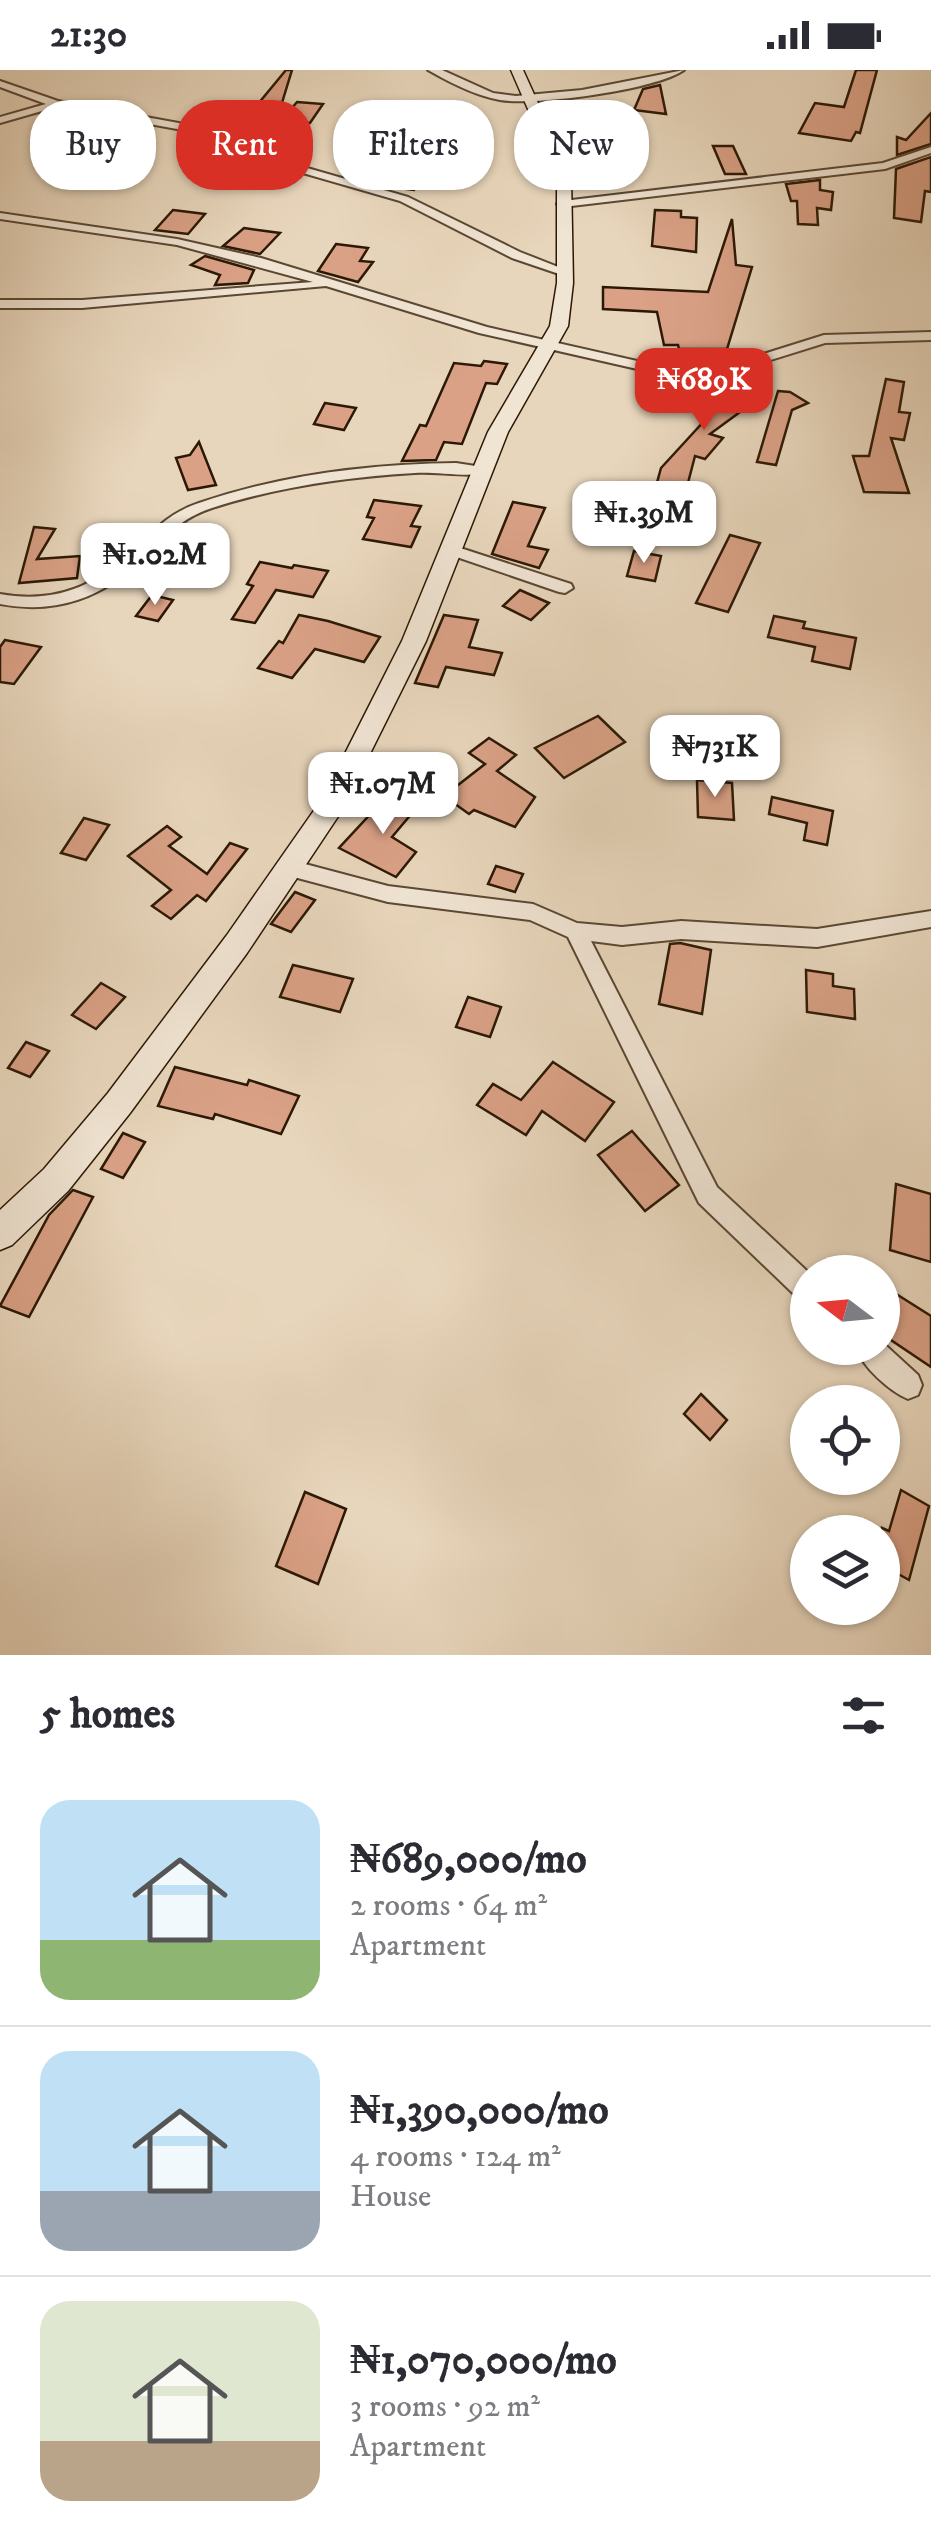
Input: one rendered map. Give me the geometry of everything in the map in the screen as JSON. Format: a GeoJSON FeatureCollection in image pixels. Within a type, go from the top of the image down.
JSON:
{"type":"FeatureCollection","features":[{"type":"Feature","properties":{"kind":"main road"},"geometry":{"type":"LineString","coordinates":[[0,1233],[56,1180],[119,1103],[332,805],[414,641],[498,432],[550,346],[564,307],[561,164],[517,70]]}},
{"type":"Feature","properties":{"kind":"street"},"geometry":{"type":"LineString","coordinates":[[434,70],[497,96],[583,92],[667,76],[679,70]]}},
{"type":"Feature","properties":{"kind":"street"},"geometry":{"type":"LineString","coordinates":[[0,84],[45,100]]}},
{"type":"Feature","properties":{"kind":"street"},"geometry":{"type":"LineString","coordinates":[[0,120],[30,111]]}},
{"type":"Feature","properties":{"kind":"street"},"geometry":{"type":"LineString","coordinates":[[156,122],[191,128],[258,157],[404,199],[516,256],[565,272]]}},
{"type":"Feature","properties":{"kind":"street"},"geometry":{"type":"LineString","coordinates":[[564,204],[885,166],[931,150]]}},
{"type":"Feature","properties":{"kind":"street"},"geometry":{"type":"LineString","coordinates":[[0,216],[177,242],[550,346],[668,372],[745,365],[824,340],[931,336]]}},
{"type":"Feature","properties":{"kind":"street"},"geometry":{"type":"LineString","coordinates":[[0,304],[82,304],[334,284]]}},
{"type":"Feature","properties":{"kind":"street"},"geometry":{"type":"LineString","coordinates":[[0,599],[39,604],[75,594],[123,566],[180,516],[217,502],[337,477],[445,467],[482,471]]}},
{"type":"Feature","properties":{"kind":"street"},"geometry":{"type":"LineString","coordinates":[[450,550],[565,588]]}},
{"type":"Feature","properties":{"kind":"street"},"geometry":{"type":"LineString","coordinates":[[290,868],[388,894],[533,912],[575,931],[622,936],[681,930],[817,938],[931,920]]}},
{"type":"Feature","properties":{"kind":"street"},"geometry":{"type":"LineString","coordinates":[[575,931],[708,1195],[790,1273]]}},
{"type":"Feature","properties":{"kind":"street"},"geometry":{"type":"LineString","coordinates":[[887,1365],[908,1385]]}},
{"type":"Feature","properties":{"kind":"building"},"geometry":{"type":"Polygon","coordinates":[[[286,70],[292,70],[283,100],[261,100],[286,70]]]}},
{"type":"Feature","properties":{"kind":"building"},"geometry":{"type":"Polygon","coordinates":[[[856,70],[877,70],[860,133],[856,132],[851,141],[799,133],[815,103],[844,107],[856,70]]]}},
{"type":"Feature","properties":{"kind":"building"},"geometry":{"type":"Polygon","coordinates":[[[660,85],[666,114],[649,112],[649,100],[638,100],[643,89],[660,85]]]}},
{"type":"Feature","properties":{"kind":"building"},"geometry":{"type":"Polygon","coordinates":[[[313,103],[323,104],[313,119],[313,103]]]}},
{"type":"Feature","properties":{"kind":"building"},"geometry":{"type":"Polygon","coordinates":[[[931,113],[931,144],[897,155],[897,137],[906,140],[931,113]]]}},
{"type":"Feature","properties":{"kind":"building"},"geometry":{"type":"Polygon","coordinates":[[[713,146],[733,146],[746,174],[725,174],[713,146]]]}},
{"type":"Feature","properties":{"kind":"building"},"geometry":{"type":"Polygon","coordinates":[[[931,157],[931,192],[925,191],[921,222],[894,218],[896,169],[931,157]]]}},
{"type":"Feature","properties":{"kind":"building"},"geometry":{"type":"Polygon","coordinates":[[[820,180],[820,190],[833,192],[831,210],[817,208],[818,225],[798,224],[797,201],[791,201],[786,184],[820,180]]]}},
{"type":"Feature","properties":{"kind":"building"},"geometry":{"type":"Polygon","coordinates":[[[173,210],[205,214],[188,234],[155,230],[173,210]]]}},
{"type":"Feature","properties":{"kind":"building"},"geometry":{"type":"Polygon","coordinates":[[[655,210],[681,211],[681,217],[697,218],[696,252],[652,246],[655,210]]]}},
{"type":"Feature","properties":{"kind":"building"},"geometry":{"type":"Polygon","coordinates":[[[732,219],[736,265],[752,267],[727,349],[679,349],[678,345],[664,345],[657,312],[603,309],[603,287],[708,292],[732,219]]]}},
{"type":"Feature","properties":{"kind":"building"},"geometry":{"type":"Polygon","coordinates":[[[244,228],[280,233],[260,254],[223,246],[244,228]]]}},
{"type":"Feature","properties":{"kind":"building"},"geometry":{"type":"Polygon","coordinates":[[[336,244],[368,248],[360,261],[373,262],[358,282],[318,271],[336,244]]]}},
{"type":"Feature","properties":{"kind":"building"},"geometry":{"type":"Polygon","coordinates":[[[205,256],[254,270],[248,283],[215,285],[220,275],[191,265],[205,256]]]}},
{"type":"Feature","properties":{"kind":"building"},"geometry":{"type":"Polygon","coordinates":[[[484,361],[507,364],[497,384],[486,383],[462,444],[444,442],[436,460],[402,461],[420,425],[426,426],[454,363],[481,366],[484,361]]]}},
{"type":"Feature","properties":{"kind":"building"},"geometry":{"type":"Polygon","coordinates":[[[741,378],[766,387],[755,401],[710,434],[723,438],[705,459],[695,456],[683,502],[653,497],[661,468],[716,408],[684,396],[703,380],[728,390],[741,378]]]}},
{"type":"Feature","properties":{"kind":"building"},"geometry":{"type":"Polygon","coordinates":[[[886,379],[904,382],[899,412],[910,413],[904,440],[891,438],[909,493],[864,492],[853,456],[869,456],[886,379]]]}},
{"type":"Feature","properties":{"kind":"building"},"geometry":{"type":"Polygon","coordinates":[[[778,391],[790,392],[808,403],[792,410],[776,465],[757,462],[778,391]]]}},
{"type":"Feature","properties":{"kind":"building"},"geometry":{"type":"Polygon","coordinates":[[[325,403],[356,408],[344,430],[314,424],[325,403]]]}},
{"type":"Feature","properties":{"kind":"building"},"geometry":{"type":"Polygon","coordinates":[[[199,442],[216,485],[188,490],[176,458],[190,455],[199,442]]]}},
{"type":"Feature","properties":{"kind":"building"},"geometry":{"type":"Polygon","coordinates":[[[374,500],[421,506],[411,526],[420,527],[411,547],[363,539],[374,518],[367,517],[374,500]]]}},
{"type":"Feature","properties":{"kind":"building"},"geometry":{"type":"Polygon","coordinates":[[[513,502],[545,508],[528,546],[548,550],[539,568],[492,554],[513,502]]]}},
{"type":"Feature","properties":{"kind":"building"},"geometry":{"type":"Polygon","coordinates":[[[187,524],[211,528],[199,547],[166,542],[187,524]]]}},
{"type":"Feature","properties":{"kind":"building"},"geometry":{"type":"Polygon","coordinates":[[[34,527],[55,529],[37,559],[80,556],[77,578],[19,583],[34,527]]]}},
{"type":"Feature","properties":{"kind":"building"},"geometry":{"type":"Polygon","coordinates":[[[730,535],[760,543],[728,612],[696,603],[730,535]]]}},
{"type":"Feature","properties":{"kind":"building"},"geometry":{"type":"Polygon","coordinates":[[[634,551],[661,556],[655,581],[627,576],[634,551]]]}},
{"type":"Feature","properties":{"kind":"building"},"geometry":{"type":"Polygon","coordinates":[[[260,562],[328,571],[313,597],[276,590],[255,623],[232,619],[253,586],[247,584],[260,562]]]}},
{"type":"Feature","properties":{"kind":"building"},"geometry":{"type":"Polygon","coordinates":[[[520,590],[549,603],[531,620],[503,606],[520,590]]]}},
{"type":"Feature","properties":{"kind":"building"},"geometry":{"type":"Polygon","coordinates":[[[152,595],[173,600],[158,621],[136,616],[152,595]]]}},
{"type":"Feature","properties":{"kind":"building"},"geometry":{"type":"Polygon","coordinates":[[[299,615],[380,637],[364,662],[315,649],[292,678],[258,668],[279,641],[283,643],[299,615]]]}},
{"type":"Feature","properties":{"kind":"building"},"geometry":{"type":"Polygon","coordinates":[[[444,615],[478,620],[469,647],[502,653],[494,675],[446,667],[438,687],[415,683],[444,615]]]}},
{"type":"Feature","properties":{"kind":"building"},"geometry":{"type":"Polygon","coordinates":[[[774,616],[805,622],[803,628],[856,638],[850,669],[812,661],[815,647],[768,637],[774,616]]]}},
{"type":"Feature","properties":{"kind":"building"},"geometry":{"type":"Polygon","coordinates":[[[5,640],[41,647],[14,684],[0,682],[0,647],[5,640]]]}},
{"type":"Feature","properties":{"kind":"building"},"geometry":{"type":"Polygon","coordinates":[[[598,716],[625,742],[564,778],[535,748],[598,716]]]}},
{"type":"Feature","properties":{"kind":"building"},"geometry":{"type":"Polygon","coordinates":[[[489,738],[516,755],[497,771],[535,797],[515,827],[474,810],[469,814],[444,796],[485,764],[469,753],[489,738]]]}},
{"type":"Feature","properties":{"kind":"building"},"geometry":{"type":"Polygon","coordinates":[[[697,780],[732,783],[734,820],[698,817],[697,780]]]}},
{"type":"Feature","properties":{"kind":"building"},"geometry":{"type":"Polygon","coordinates":[[[390,793],[418,806],[392,837],[416,852],[396,877],[339,848],[390,793]]]}},
{"type":"Feature","properties":{"kind":"building"},"geometry":{"type":"Polygon","coordinates":[[[772,797],[833,811],[827,845],[804,840],[807,823],[769,814],[772,797]]]}},
{"type":"Feature","properties":{"kind":"building"},"geometry":{"type":"Polygon","coordinates":[[[84,818],[109,825],[86,860],[61,853],[84,818]]]}},
{"type":"Feature","properties":{"kind":"building"},"geometry":{"type":"Polygon","coordinates":[[[167,826],[181,837],[169,846],[207,874],[230,843],[247,849],[206,901],[197,895],[171,919],[152,906],[171,890],[128,856],[167,826]]]}},
{"type":"Feature","properties":{"kind":"building"},"geometry":{"type":"Polygon","coordinates":[[[496,866],[523,874],[515,892],[488,884],[496,866]]]}},
{"type":"Feature","properties":{"kind":"building"},"geometry":{"type":"Polygon","coordinates":[[[295,892],[315,900],[291,932],[271,924],[295,892]]]}},
{"type":"Feature","properties":{"kind":"building"},"geometry":{"type":"Polygon","coordinates":[[[670,944],[711,950],[702,1014],[659,1004],[670,944]]]}},
{"type":"Feature","properties":{"kind":"building"},"geometry":{"type":"Polygon","coordinates":[[[293,965],[353,979],[340,1012],[280,997],[293,965]]]}},
{"type":"Feature","properties":{"kind":"building"},"geometry":{"type":"Polygon","coordinates":[[[806,970],[833,974],[833,986],[854,989],[855,1019],[807,1012],[806,970]]]}},
{"type":"Feature","properties":{"kind":"building"},"geometry":{"type":"Polygon","coordinates":[[[101,983],[125,997],[96,1029],[72,1015],[101,983]]]}},
{"type":"Feature","properties":{"kind":"building"},"geometry":{"type":"Polygon","coordinates":[[[468,997],[501,1007],[490,1037],[456,1027],[468,997]]]}},
{"type":"Feature","properties":{"kind":"building"},"geometry":{"type":"Polygon","coordinates":[[[26,1042],[49,1051],[30,1077],[8,1068],[26,1042]]]}},
{"type":"Feature","properties":{"kind":"building"},"geometry":{"type":"Polygon","coordinates":[[[553,1062],[614,1102],[585,1141],[542,1111],[526,1135],[477,1105],[493,1084],[521,1100],[553,1062]]]}},
{"type":"Feature","properties":{"kind":"building"},"geometry":{"type":"Polygon","coordinates":[[[175,1067],[247,1085],[249,1080],[299,1096],[281,1134],[215,1114],[213,1119],[158,1106],[175,1067]]]}},
{"type":"Feature","properties":{"kind":"building"},"geometry":{"type":"Polygon","coordinates":[[[632,1131],[679,1185],[645,1211],[598,1155],[632,1131]]]}},
{"type":"Feature","properties":{"kind":"building"},"geometry":{"type":"Polygon","coordinates":[[[123,1133],[145,1142],[123,1178],[101,1169],[123,1133]]]}},
{"type":"Feature","properties":{"kind":"building"},"geometry":{"type":"Polygon","coordinates":[[[896,1184],[931,1194],[931,1262],[890,1250],[896,1184]]]}},
{"type":"Feature","properties":{"kind":"building"},"geometry":{"type":"Polygon","coordinates":[[[73,1190],[93,1197],[29,1317],[0,1306],[49,1215],[73,1190]]]}},
{"type":"Feature","properties":{"kind":"building"},"geometry":{"type":"Polygon","coordinates":[[[900,1296],[931,1316],[931,1367],[900,1346],[900,1296]]]}},
{"type":"Feature","properties":{"kind":"building"},"geometry":{"type":"Polygon","coordinates":[[[701,1394],[727,1420],[710,1440],[684,1414],[701,1394]]]}},
{"type":"Feature","properties":{"kind":"building"},"geometry":{"type":"Polygon","coordinates":[[[901,1490],[929,1506],[909,1580],[900,1575],[900,1515],[894,1515],[901,1490]]]}},
{"type":"Feature","properties":{"kind":"building"},"geometry":{"type":"Polygon","coordinates":[[[305,1492],[346,1509],[318,1584],[276,1566],[305,1492]]]}}]}
